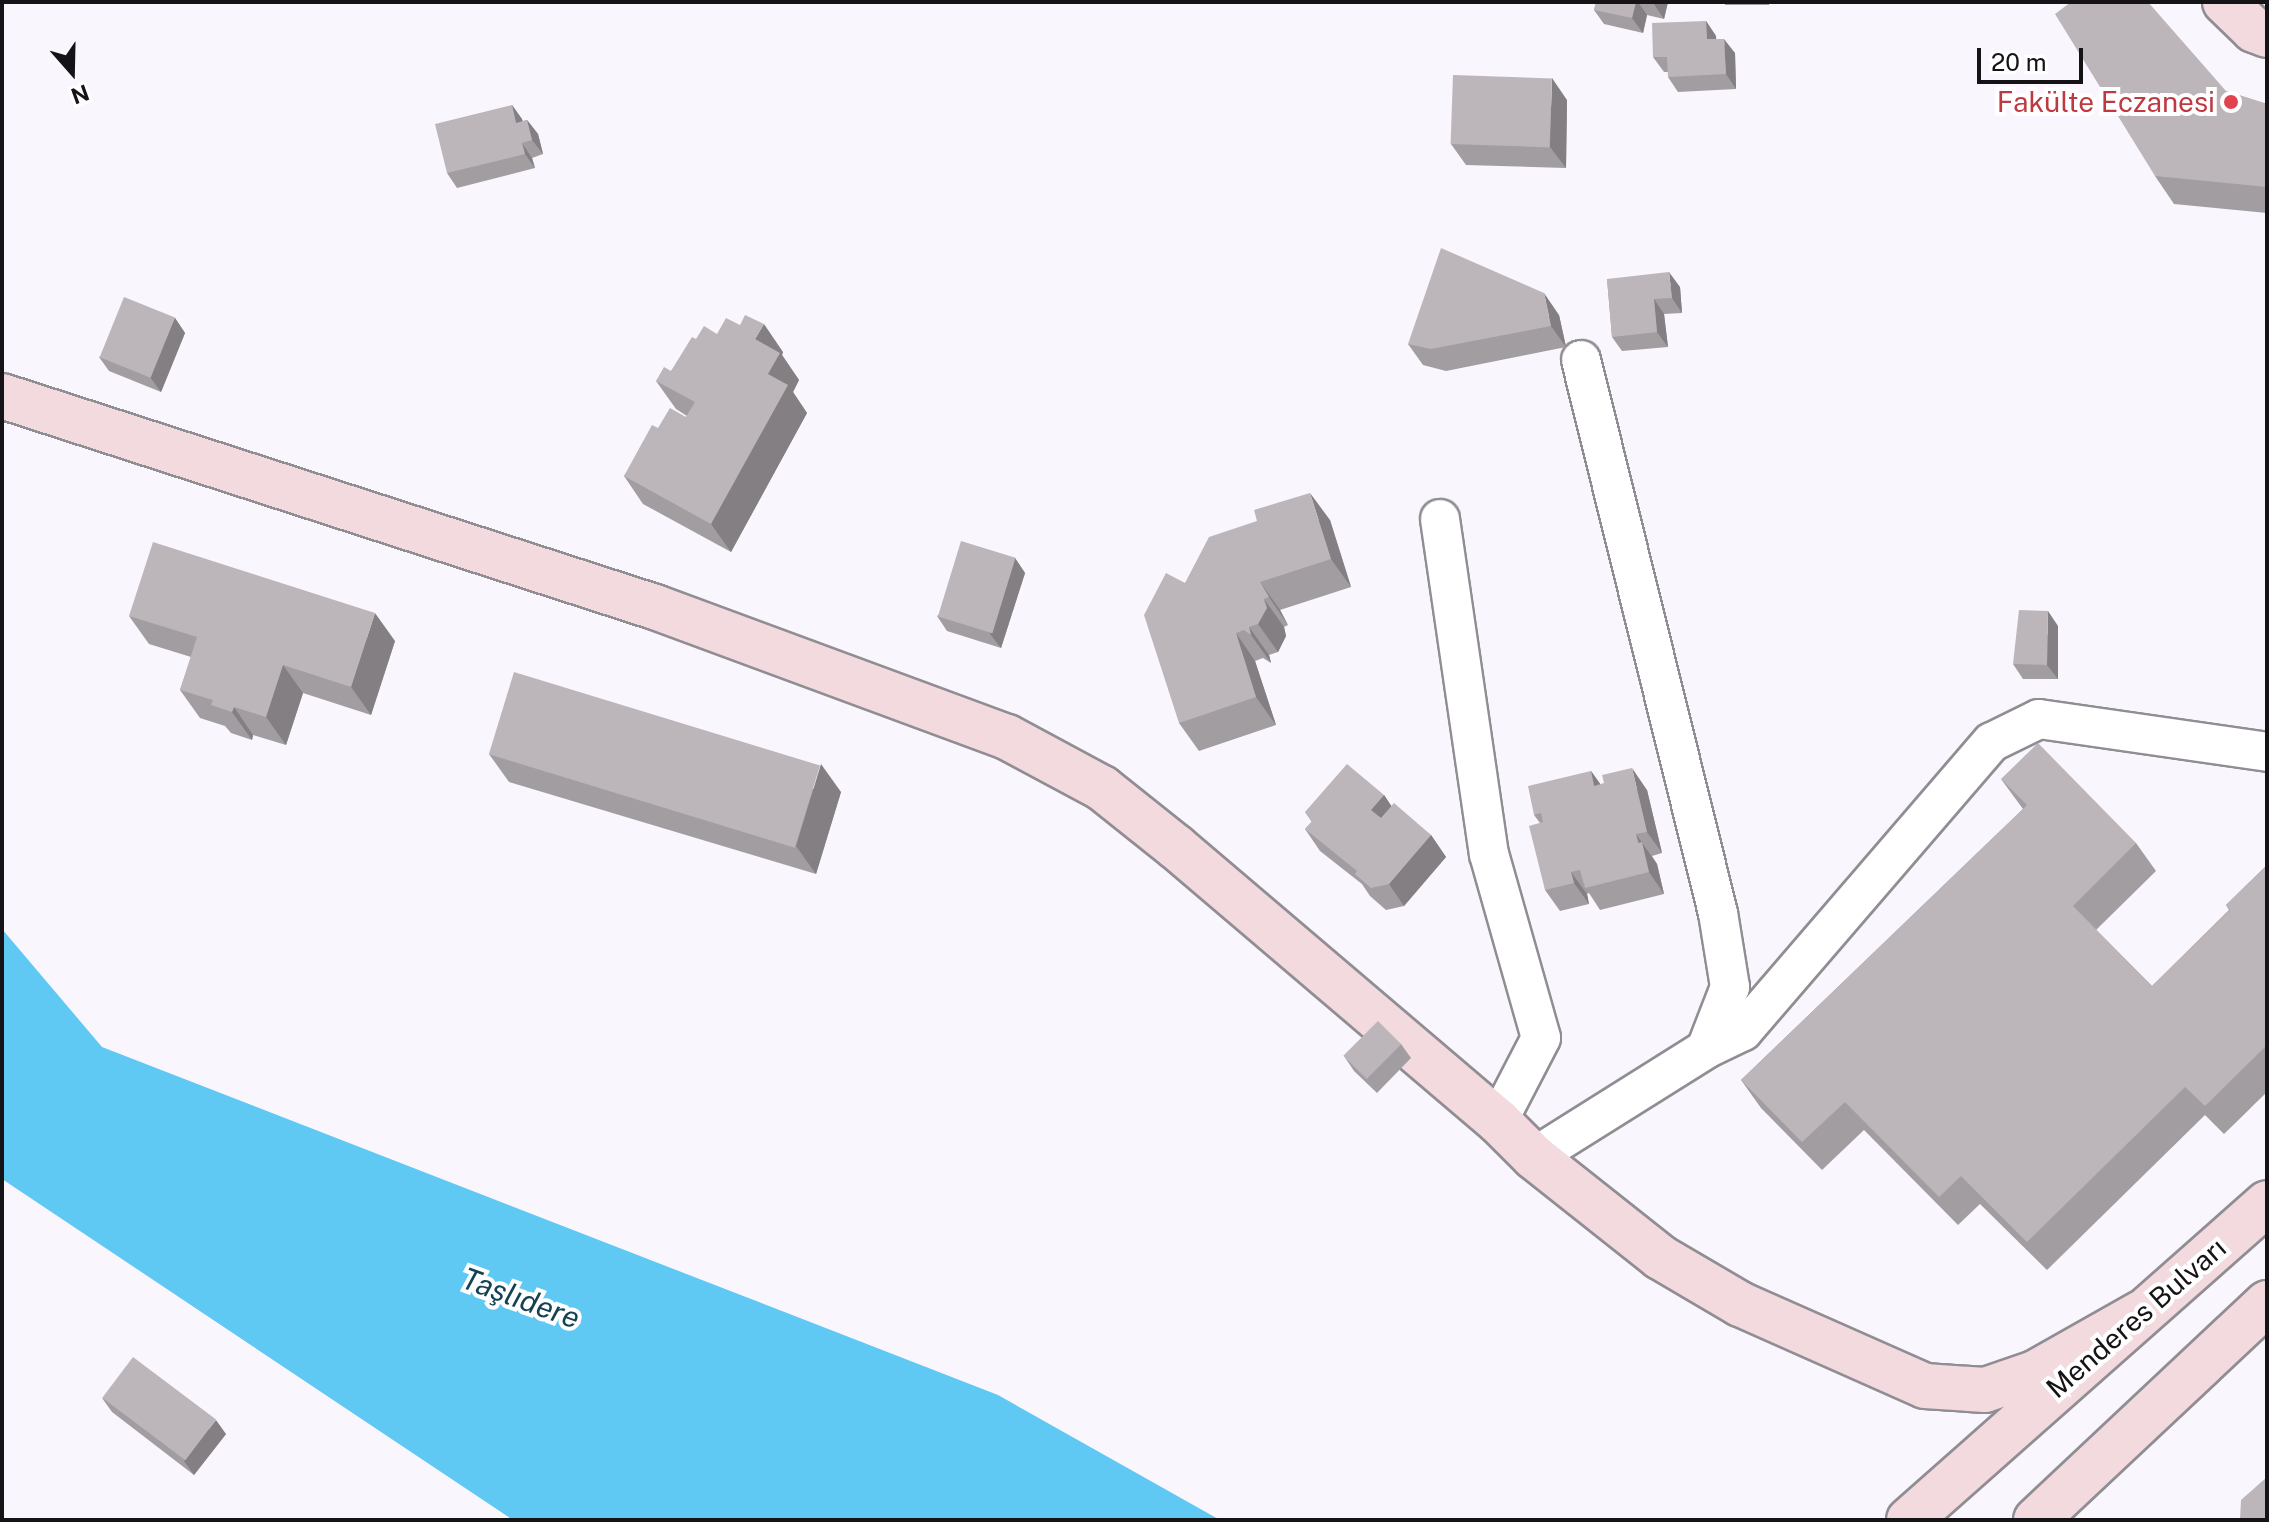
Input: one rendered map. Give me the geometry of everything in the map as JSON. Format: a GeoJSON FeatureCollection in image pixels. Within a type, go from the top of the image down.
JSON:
{"type":"FeatureCollection","features":[{"type":"Feature","properties":{"kind":"street"},"geometry":{"type":"LineString","coordinates":[[2225,2],[2254,30],[2267,35]]}},
{"type":"Feature","properties":{"kind":"street"},"geometry":{"type":"LineString","coordinates":[[1581,360],[1718,913],[1730,987],[1706,1049]]}},
{"type":"Feature","properties":{"kind":"street"},"geometry":{"type":"LineString","coordinates":[[2,396],[655,607],[1007,737],[1102,788],[1498,1121],[1534,1157],[1660,1257],[1740,1304],[1925,1386],[1985,1390],[2035,1373],[2141,1313]]}},
{"type":"Feature","properties":{"kind":"street"},"geometry":{"type":"LineString","coordinates":[[1440,519],[1489,854],[1541,1038],[1498,1121]]}},
{"type":"Feature","properties":{"kind":"street"},"geometry":{"type":"LineString","coordinates":[[1534,1157],[1706,1049],[1743,1031],[1992,742],[2039,719],[2267,752]]}},
{"type":"Feature","properties":{"kind":"street","name":"Menderes Bulvarı"},"geometry":{"type":"LineString","coordinates":[[1909,1520],[2004,1432],[2267,1203]]}},
{"type":"Feature","properties":{"kind":"street"},"geometry":{"type":"LineString","coordinates":[[2036,1520],[2267,1303]]}},
{"type":"Feature","properties":{"kind":"water","name":"Taşlıdere"},"geometry":{"type":"Polygon","coordinates":[[[2,929],[102,1047],[998,1395],[1220,1520],[513,1520],[2,1179],[2,929]]]}},
{"type":"Feature","properties":{"kind":"building"},"geometry":{"type":"Polygon","coordinates":[[[1596,2],[1636,2],[1632,18],[1594,10],[1596,2]]]}},
{"type":"Feature","properties":{"kind":"building"},"geometry":{"type":"Polygon","coordinates":[[[2071,2],[2148,2],[2226,91],[2267,104],[2267,187],[2155,176],[2055,14],[2071,2]]]}},
{"type":"Feature","properties":{"kind":"building"},"geometry":{"type":"Polygon","coordinates":[[[1706,21],[1707,39],[1724,39],[1726,74],[1668,77],[1667,57],[1653,57],[1652,23],[1706,21]]]}},
{"type":"Feature","properties":{"kind":"building"},"geometry":{"type":"Polygon","coordinates":[[[1453,75],[1552,78],[1550,147],[1451,144],[1453,75]]]}},
{"type":"Feature","properties":{"kind":"building"},"geometry":{"type":"Polygon","coordinates":[[[512,105],[516,123],[527,120],[532,140],[522,143],[525,154],[447,173],[435,124],[512,105]]]}},
{"type":"Feature","properties":{"kind":"building"},"geometry":{"type":"Polygon","coordinates":[[[1441,248],[1544,293],[1551,326],[1431,349],[1408,344],[1441,248]]]}},
{"type":"Feature","properties":{"kind":"building"},"geometry":{"type":"Polygon","coordinates":[[[1669,272],[1672,298],[1654,299],[1657,332],[1612,337],[1607,279],[1669,272]]]}},
{"type":"Feature","properties":{"kind":"building"},"geometry":{"type":"Polygon","coordinates":[[[124,297],[175,318],[151,378],[100,357],[124,297]]]}},
{"type":"Feature","properties":{"kind":"building"},"geometry":{"type":"Polygon","coordinates":[[[745,315],[764,324],[755,339],[780,353],[768,374],[788,385],[711,524],[624,476],[652,425],[658,428],[670,408],[686,417],[695,402],[656,381],[664,367],[671,371],[692,337],[696,339],[704,326],[717,334],[726,318],[740,325],[745,315]]]}},
{"type":"Feature","properties":{"kind":"building"},"geometry":{"type":"Polygon","coordinates":[[[1310,493],[1331,559],[1260,582],[1269,597],[1264,599],[1267,608],[1258,624],[1249,627],[1251,635],[1244,630],[1236,633],[1256,697],[1179,723],[1144,615],[1166,573],[1185,583],[1209,537],[1257,521],[1254,510],[1310,493]]]}},
{"type":"Feature","properties":{"kind":"building"},"geometry":{"type":"Polygon","coordinates":[[[961,541],[1016,558],[992,633],[938,617],[961,541]]]}},
{"type":"Feature","properties":{"kind":"building"},"geometry":{"type":"Polygon","coordinates":[[[153,542],[375,613],[351,687],[283,665],[266,717],[234,707],[232,712],[211,705],[213,700],[180,690],[197,637],[129,616],[153,542]]]}},
{"type":"Feature","properties":{"kind":"building"},"geometry":{"type":"Polygon","coordinates":[[[2019,610],[2048,611],[2047,665],[2013,664],[2019,610]]]}},
{"type":"Feature","properties":{"kind":"building"},"geometry":{"type":"Polygon","coordinates":[[[514,672],[820,766],[795,848],[489,754],[514,672]]]}},
{"type":"Feature","properties":{"kind":"building"},"geometry":{"type":"Polygon","coordinates":[[[2038,743],[2136,843],[2073,906],[2152,986],[2230,910],[2226,905],[2267,865],[2267,1045],[2205,1106],[2185,1087],[2027,1242],[1961,1176],[1939,1197],[1845,1102],[1802,1142],[1741,1080],[2027,805],[2001,779],[2038,743]]]}},
{"type":"Feature","properties":{"kind":"building"},"geometry":{"type":"Polygon","coordinates":[[[1347,764],[1384,795],[1371,810],[1381,818],[1394,803],[1431,835],[1389,884],[1371,888],[1355,874],[1357,871],[1305,829],[1312,821],[1305,812],[1347,764]]]}},
{"type":"Feature","properties":{"kind":"building"},"geometry":{"type":"Polygon","coordinates":[[[1632,768],[1647,832],[1636,834],[1638,843],[1642,842],[1649,872],[1585,888],[1580,870],[1571,872],[1574,883],[1545,890],[1529,826],[1543,822],[1541,813],[1534,815],[1528,786],[1591,771],[1594,786],[1604,783],[1602,775],[1632,768]]]}},
{"type":"Feature","properties":{"kind":"building"},"geometry":{"type":"Polygon","coordinates":[[[1378,1021],[1401,1044],[1367,1079],[1343,1056],[1378,1021]]]}},
{"type":"Feature","properties":{"kind":"building"},"geometry":{"type":"Polygon","coordinates":[[[133,1357],[216,1420],[185,1460],[102,1398],[133,1357]]]}},
{"type":"Feature","properties":{"kind":"building"},"geometry":{"type":"Polygon","coordinates":[[[2267,1477],[2267,1520],[2240,1520],[2241,1500],[2267,1477]]]}},
{"type":"Feature","properties":{"kind":"place","name":"Fakülte Eczanesi"},"geometry":{"type":"Point","coordinates":[2231,102]}}]}
